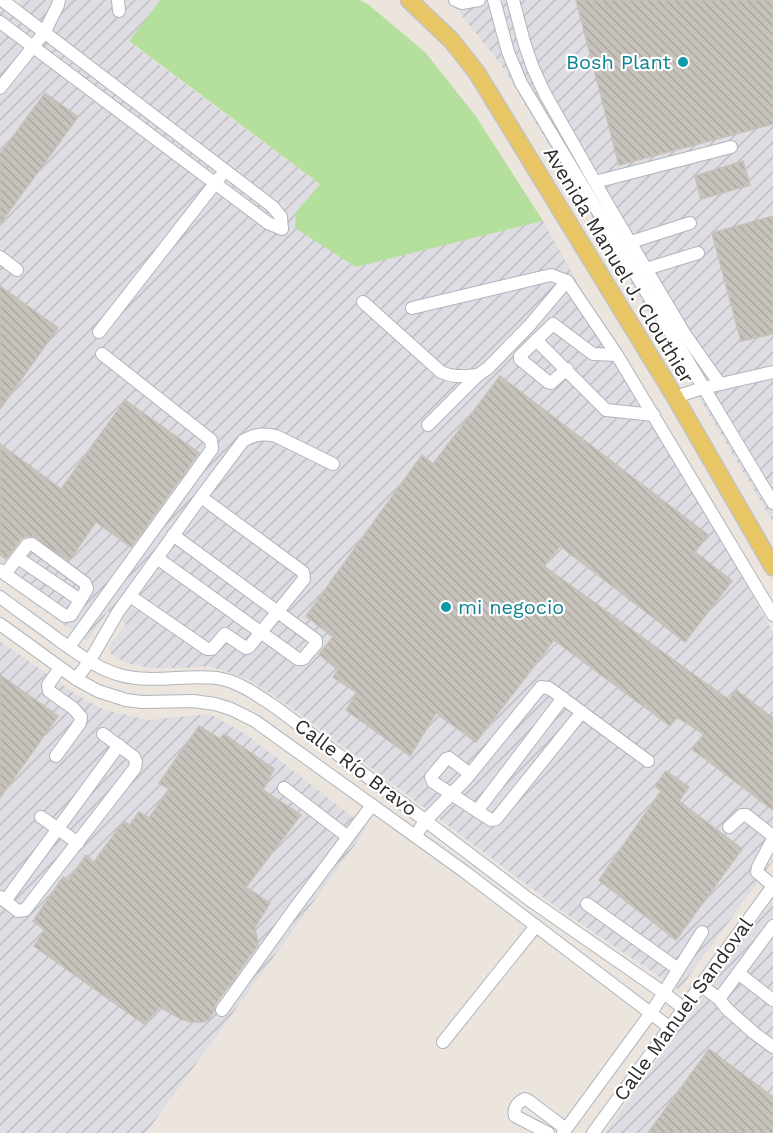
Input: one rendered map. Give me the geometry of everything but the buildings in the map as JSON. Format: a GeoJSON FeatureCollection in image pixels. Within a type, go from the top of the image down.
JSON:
{"type":"FeatureCollection","features":[{"type":"Feature","properties":{"kind":"main road","name":"Avenida Manuel J. Clouthier"},"geometry":{"type":"LineString","coordinates":[[409,0],[452,41],[477,73],[675,397],[773,567]]}},
{"type":"Feature","properties":{"kind":"street"},"geometry":{"type":"LineString","coordinates":[[0,22],[268,223],[282,229],[281,217],[273,207],[2,0]]}},
{"type":"Feature","properties":{"kind":"street"},"geometry":{"type":"LineString","coordinates":[[0,88],[44,33],[59,0]]}},
{"type":"Feature","properties":{"kind":"street"},"geometry":{"type":"LineString","coordinates":[[455,0],[462,3],[479,0]]}},
{"type":"Feature","properties":{"kind":"street"},"geometry":{"type":"LineString","coordinates":[[494,0],[508,52],[521,83],[773,504]]}},
{"type":"Feature","properties":{"kind":"street"},"geometry":{"type":"LineString","coordinates":[[513,0],[524,42],[544,94],[686,336],[720,384]]}},
{"type":"Feature","properties":{"kind":"street"},"geometry":{"type":"LineString","coordinates":[[596,182],[731,147]]}},
{"type":"Feature","properties":{"kind":"street"},"geometry":{"type":"LineString","coordinates":[[99,332],[197,205],[216,184],[224,170]]}},
{"type":"Feature","properties":{"kind":"street"},"geometry":{"type":"LineString","coordinates":[[631,242],[690,223]]}},
{"type":"Feature","properties":{"kind":"street"},"geometry":{"type":"LineString","coordinates":[[646,269],[698,253]]}},
{"type":"Feature","properties":{"kind":"street"},"geometry":{"type":"LineString","coordinates":[[0,257],[17,270]]}},
{"type":"Feature","properties":{"kind":"street"},"geometry":{"type":"LineString","coordinates":[[412,308],[551,275],[567,281],[617,355],[773,615]]}},
{"type":"Feature","properties":{"kind":"street"},"geometry":{"type":"LineString","coordinates":[[428,425],[529,326],[567,281]]}},
{"type":"Feature","properties":{"kind":"street"},"geometry":{"type":"LineString","coordinates":[[363,302],[441,372],[458,377],[478,375]]}},
{"type":"Feature","properties":{"kind":"street"},"geometry":{"type":"LineString","coordinates":[[567,369],[551,383],[520,359],[520,356],[554,324],[596,356],[617,355]]}},
{"type":"Feature","properties":{"kind":"street"},"geometry":{"type":"LineString","coordinates":[[537,340],[606,410],[654,415]]}},
{"type":"Feature","properties":{"kind":"street"},"geometry":{"type":"LineString","coordinates":[[69,647],[212,449],[211,440],[102,354]]}},
{"type":"Feature","properties":{"kind":"street"},"geometry":{"type":"LineString","coordinates":[[675,397],[773,372]]}},
{"type":"Feature","properties":{"kind":"street"},"geometry":{"type":"LineString","coordinates":[[76,679],[89,662],[118,612],[243,441],[257,434],[276,436],[333,464]]}},
{"type":"Feature","properties":{"kind":"street"},"geometry":{"type":"LineString","coordinates":[[130,596],[207,649],[212,649],[225,634],[248,648],[304,579],[303,573],[201,497]]}},
{"type":"Feature","properties":{"kind":"street"},"geometry":{"type":"LineString","coordinates":[[157,558],[300,660],[316,644],[316,640],[174,535]]}},
{"type":"Feature","properties":{"kind":"street"},"geometry":{"type":"LineString","coordinates":[[27,545],[33,545],[86,584],[87,589],[71,615],[65,616],[3,572],[18,558],[27,545]]}},
{"type":"Feature","properties":{"kind":"street"},"geometry":{"type":"LineString","coordinates":[[18,558],[80,600]]}},
{"type":"Feature","properties":{"kind":"street","name":"Calle Río Bravo"},"geometry":{"type":"LineString","coordinates":[[0,597],[89,662],[110,672],[135,678],[218,678],[252,692],[278,709],[530,900],[683,1008]]}},
{"type":"Feature","properties":{"kind":"street","name":"Calle Río Bravo"},"geometry":{"type":"LineString","coordinates":[[0,624],[76,679],[98,691],[126,700],[142,702],[193,701],[215,704],[255,721],[465,872],[669,1028]]}},
{"type":"Feature","properties":{"kind":"street"},"geometry":{"type":"LineString","coordinates":[[56,756],[80,723],[81,717],[73,708],[49,691],[48,685],[60,668]]}},
{"type":"Feature","properties":{"kind":"street"},"geometry":{"type":"LineString","coordinates":[[126,700],[135,678]]}},
{"type":"Feature","properties":{"kind":"street"},"geometry":{"type":"LineString","coordinates":[[415,836],[426,820],[470,774],[539,688],[543,686],[549,688],[648,761]]}},
{"type":"Feature","properties":{"kind":"street"},"geometry":{"type":"LineString","coordinates":[[477,811],[563,698]]}},
{"type":"Feature","properties":{"kind":"street"},"geometry":{"type":"LineString","coordinates":[[470,774],[449,758],[431,777],[433,782],[451,795],[491,820],[496,819],[582,712]]}},
{"type":"Feature","properties":{"kind":"street"},"geometry":{"type":"LineString","coordinates":[[103,734],[119,745],[134,757],[135,768],[25,910],[18,911],[3,899],[58,829],[119,745]]}},
{"type":"Feature","properties":{"kind":"street"},"geometry":{"type":"LineString","coordinates":[[284,788],[348,837]]}},
{"type":"Feature","properties":{"kind":"street"},"geometry":{"type":"LineString","coordinates":[[222,1010],[372,805]]}},
{"type":"Feature","properties":{"kind":"street"},"geometry":{"type":"LineString","coordinates":[[729,827],[742,815],[746,815],[773,838],[757,872],[773,886]]}},
{"type":"Feature","properties":{"kind":"street"},"geometry":{"type":"LineString","coordinates":[[41,817],[78,843]]}},
{"type":"Feature","properties":{"kind":"street"},"geometry":{"type":"LineString","coordinates":[[465,872],[475,859]]}},
{"type":"Feature","properties":{"kind":"street","name":"Calle Manuel Sandoval"},"geometry":{"type":"LineString","coordinates":[[592,1133],[773,886]]}},
{"type":"Feature","properties":{"kind":"street"},"geometry":{"type":"LineString","coordinates":[[587,904],[678,969]]}},
{"type":"Feature","properties":{"kind":"street"},"geometry":{"type":"LineString","coordinates":[[443,1042],[536,926]]}},
{"type":"Feature","properties":{"kind":"street"},"geometry":{"type":"LineString","coordinates":[[720,999],[773,926]]}},
{"type":"Feature","properties":{"kind":"street","name":"Calle Manuel Sandoval"},"geometry":{"type":"LineString","coordinates":[[564,1131],[651,1013],[702,932]]}},
{"type":"Feature","properties":{"kind":"street"},"geometry":{"type":"LineString","coordinates":[[738,973],[773,1000]]}},
{"type":"Feature","properties":{"kind":"street"},"geometry":{"type":"LineString","coordinates":[[701,985],[773,1047]]}},
{"type":"Feature","properties":{"kind":"street"},"geometry":{"type":"LineString","coordinates":[[549,1133],[515,1116],[516,1105],[525,1099],[529,1101],[564,1131]]}},
{"type":"Feature","properties":{"kind":"shaded area"},"geometry":{"type":"Polygon","coordinates":[[[20,0],[160,0],[129,42],[320,184],[296,212],[356,267],[543,221],[773,632],[773,861],[679,990],[562,911],[289,706],[248,679],[209,666],[150,668],[127,663],[112,656],[109,646],[126,625],[108,611],[87,641],[0,579],[0,6],[20,5],[20,0]]]}},
{"type":"Feature","properties":{"kind":"shaded area"},"geometry":{"type":"Polygon","coordinates":[[[446,0],[773,0],[773,522],[502,66],[456,8],[446,0]]]}},
{"type":"Feature","properties":{"kind":"shaded area"},"geometry":{"type":"Polygon","coordinates":[[[0,641],[77,695],[104,710],[148,720],[210,714],[247,735],[367,828],[146,1133],[0,1133],[0,641]]]}},
{"type":"Feature","properties":{"kind":"shaded area"},"geometry":{"type":"Polygon","coordinates":[[[773,899],[773,1133],[605,1133],[698,1003],[773,899]]]}},
{"type":"Feature","properties":{"kind":"green space"},"geometry":{"type":"Polygon","coordinates":[[[160,0],[360,0],[369,5],[425,52],[475,115],[543,221],[356,267],[295,228],[296,212],[320,184],[129,41],[160,0]]]}},
{"type":"Feature","properties":{"kind":"place","name":"Bosh Plant"},"geometry":{"type":"Point","coordinates":[683,62]}},
{"type":"Feature","properties":{"kind":"place","name":"mi negocio"},"geometry":{"type":"Point","coordinates":[446,607]}}]}
